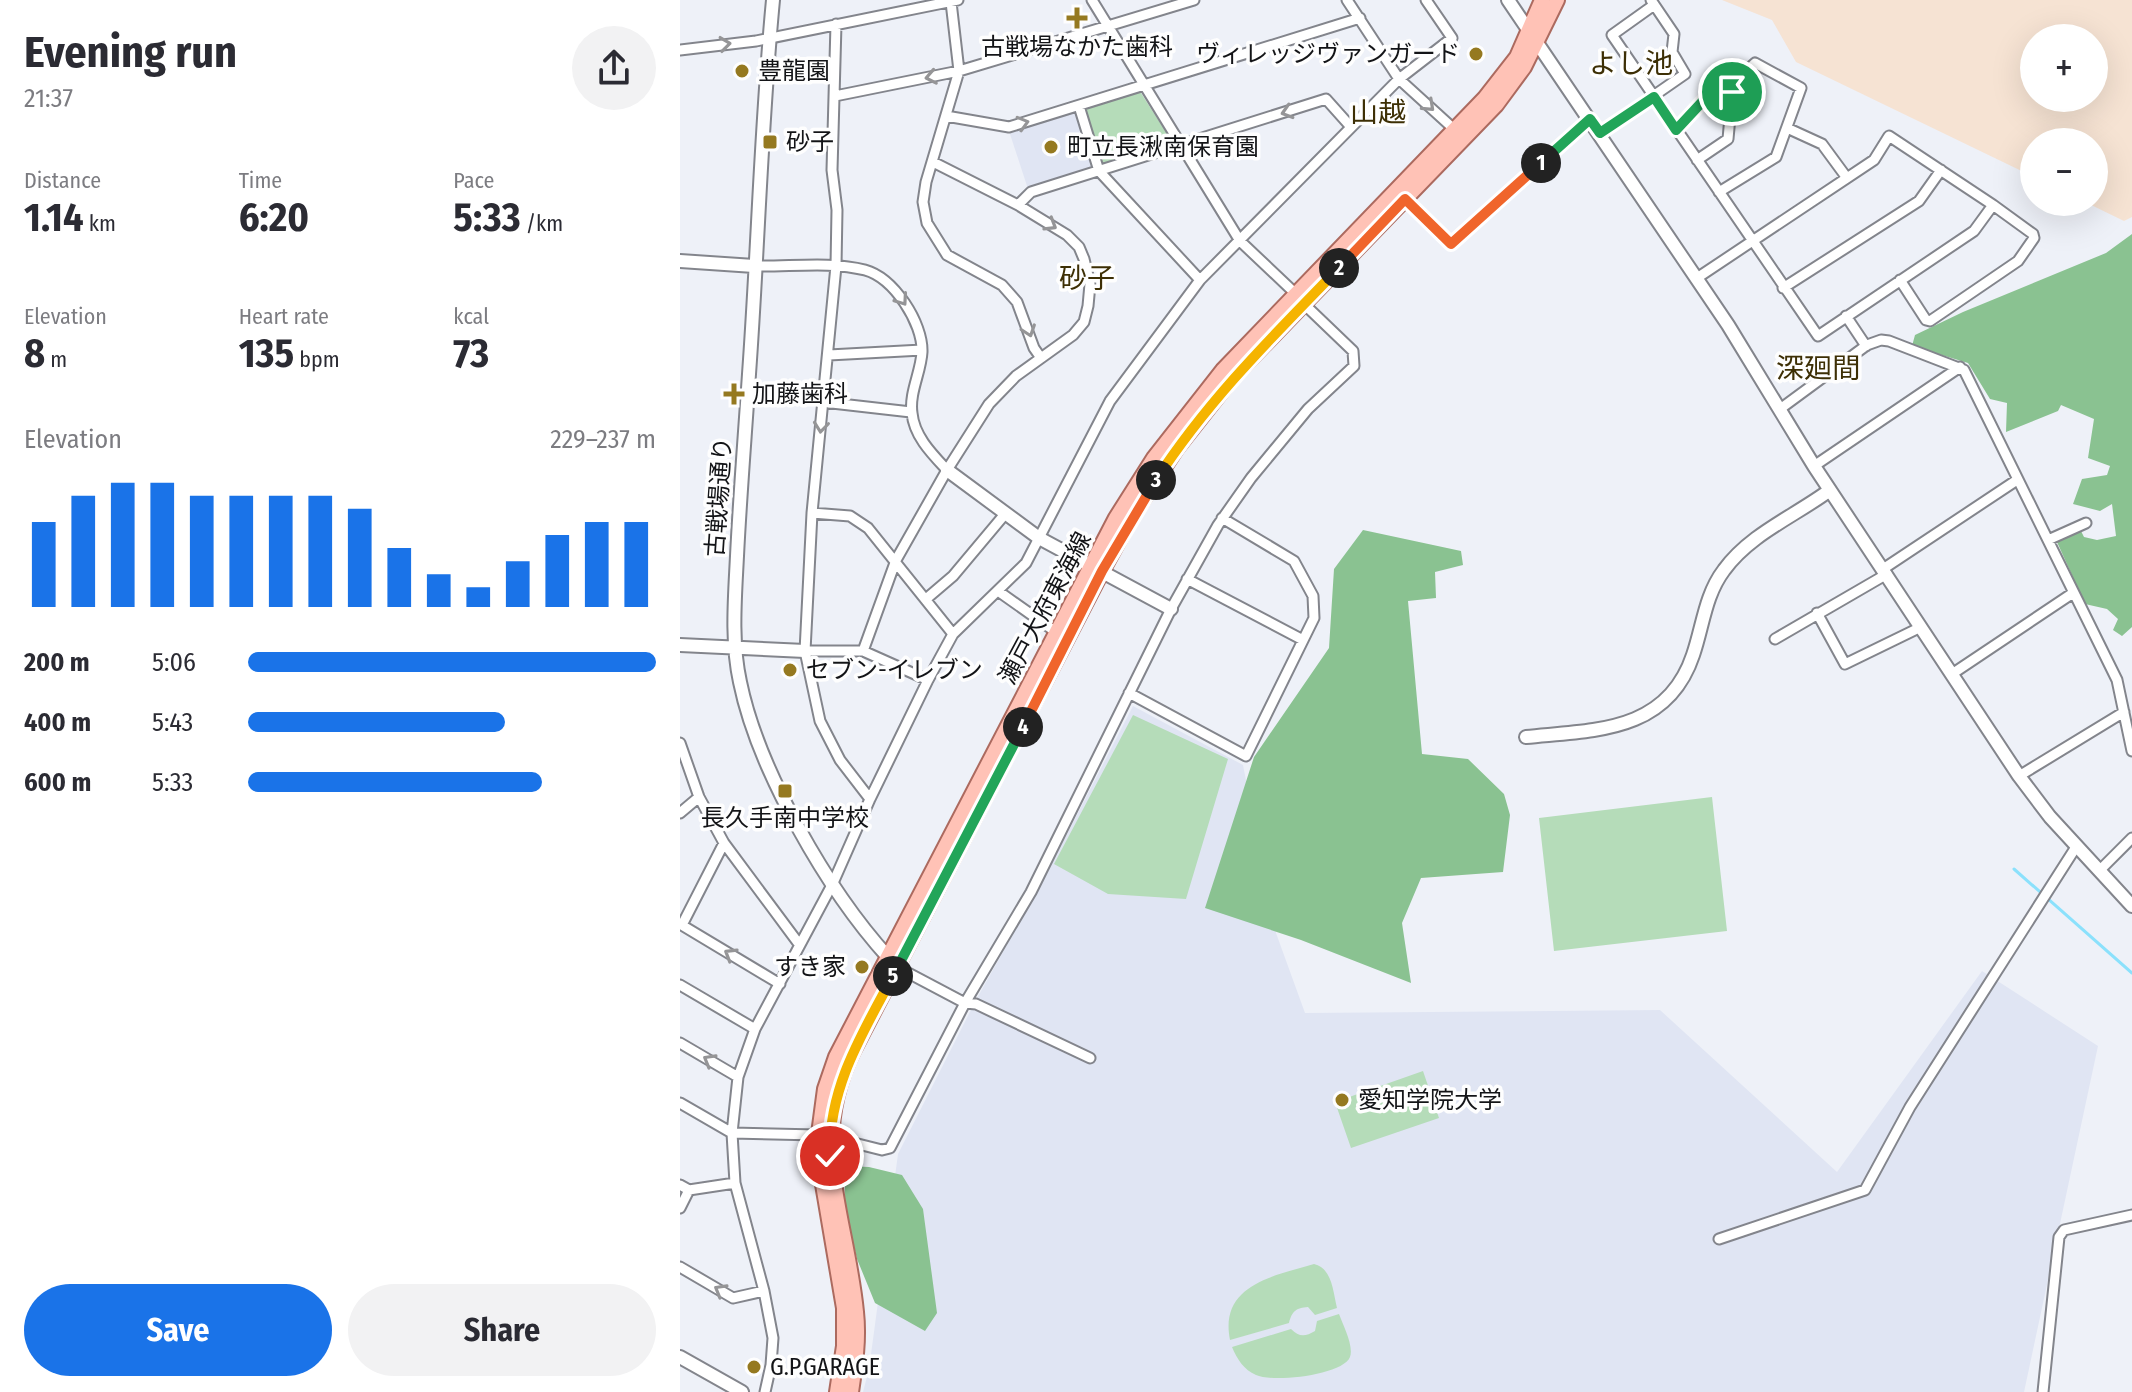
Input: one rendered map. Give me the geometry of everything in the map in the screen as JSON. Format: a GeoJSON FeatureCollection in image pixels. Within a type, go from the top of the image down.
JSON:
{"type":"FeatureCollection","features":[{"type":"Feature","properties":{"kind":"main road","name":"瀬戸大府東海線"},"geometry":{"type":"LineString","coordinates":[[837,1392],[844,1346],[844,1308],[819,1168],[824,1136],[825,1089],[836,1057],[893,963],[1097,568],[1116,518],[1154,458],[1223,370],[1405,199],[1496,105],[1524,67],[1542,0]]}},
{"type":"Feature","properties":{"kind":"main road","name":"瀬戸大府東海線"},"geometry":{"type":"LineString","coordinates":[[1300,300],[1455,130],[1532,38],[1557,0]]}},
{"type":"Feature","properties":{"kind":"main road","name":"瀬戸大府東海線"},"geometry":{"type":"LineString","coordinates":[[893,963],[1056,632],[1097,568]]}},
{"type":"Feature","properties":{"kind":"main road","name":"瀬戸大府東海線"},"geometry":{"type":"LineString","coordinates":[[824,1136],[852,1275],[857,1316],[857,1351],[851,1392]]}},
{"type":"Feature","properties":{"kind":"street","name":"古戦場通り"},"geometry":{"type":"LineString","coordinates":[[773,0],[736,569],[736,648],[740,683],[760,746],[784,799],[833,883],[893,963]]}},
{"type":"Feature","properties":{"kind":"street"},"geometry":{"type":"LineString","coordinates":[[680,1103],[732,1133],[824,1136],[882,1150],[890,1148],[965,1003],[1031,892],[1171,609],[1222,518],[1308,409],[1354,366],[1353,351],[1240,241],[1092,0]]}},
{"type":"Feature","properties":{"kind":"street"},"geometry":{"type":"LineString","coordinates":[[835,96],[959,71],[1194,0]]}},
{"type":"Feature","properties":{"kind":"street"},"geometry":{"type":"LineString","coordinates":[[1347,0],[1399,79],[1455,130]]}},
{"type":"Feature","properties":{"kind":"street"},"geometry":{"type":"LineString","coordinates":[[765,1392],[773,1338],[764,1291],[735,1183],[732,1133],[738,1077],[755,1029],[833,883],[870,799],[953,634],[1026,563],[1110,401],[1200,280],[1399,79],[1452,38],[1426,0]]}},
{"type":"Feature","properties":{"kind":"street"},"geometry":{"type":"LineString","coordinates":[[1508,0],[1697,278],[1814,466],[2019,776],[2076,847],[2132,906]]}},
{"type":"Feature","properties":{"kind":"street"},"geometry":{"type":"LineString","coordinates":[[680,50],[769,38],[954,1],[959,71],[923,202],[931,233],[947,255],[1002,285],[1017,302],[1034,348],[1041,358]]}},
{"type":"Feature","properties":{"kind":"street"},"geometry":{"type":"LineString","coordinates":[[1600,133],[1654,97],[1685,74],[1672,52],[1674,34],[1653,2],[1612,35],[1654,97],[1676,130],[1719,192],[1783,288],[1818,336],[1974,231],[1993,205]]}},
{"type":"Feature","properties":{"kind":"street"},"geometry":{"type":"LineString","coordinates":[[946,116],[1009,127],[1360,18]]}},
{"type":"Feature","properties":{"kind":"street"},"geometry":{"type":"LineString","coordinates":[[836,24],[832,170],[837,210],[836,266],[812,513],[805,651],[820,721],[840,760],[870,799]]}},
{"type":"Feature","properties":{"kind":"street"},"geometry":{"type":"LineString","coordinates":[[1697,160],[1728,139],[1733,83],[1755,63],[1801,88],[1776,157],[1719,192]]}},
{"type":"Feature","properties":{"kind":"street"},"geometry":{"type":"LineString","coordinates":[[1018,205],[1031,192],[1326,99],[1351,127]]}},
{"type":"Feature","properties":{"kind":"street"},"geometry":{"type":"LineString","coordinates":[[1676,130],[1703,101],[1730,114]]}},
{"type":"Feature","properties":{"kind":"street"},"geometry":{"type":"LineString","coordinates":[[1079,106],[1099,171],[1200,280]]}},
{"type":"Feature","properties":{"kind":"street"},"geometry":{"type":"LineString","coordinates":[[1405,199],[1451,244],[1590,119]]}},
{"type":"Feature","properties":{"kind":"street"},"geometry":{"type":"LineString","coordinates":[[1787,128],[1822,144],[1847,178]]}},
{"type":"Feature","properties":{"kind":"street"},"geometry":{"type":"LineString","coordinates":[[1697,278],[1874,160],[1889,136],[1993,205],[2033,234],[2034,238],[2018,261],[1930,321],[1926,320],[1900,280]]}},
{"type":"Feature","properties":{"kind":"street"},"geometry":{"type":"LineString","coordinates":[[863,651],[896,560],[947,470],[989,404],[1016,376],[1073,335],[1084,322],[1090,284],[1079,247],[1067,235],[1018,205],[933,162]]}},
{"type":"Feature","properties":{"kind":"street"},"geometry":{"type":"LineString","coordinates":[[1783,288],[1919,201],[1941,170]]}},
{"type":"Feature","properties":{"kind":"street"},"geometry":{"type":"LineString","coordinates":[[680,261],[754,266],[836,266],[868,270],[894,288],[909,309],[922,350],[911,412],[917,431],[929,451],[947,470],[1039,538],[1171,609]]}},
{"type":"Feature","properties":{"kind":"street"},"geometry":{"type":"LineString","coordinates":[[1846,316],[1866,346]]}},
{"type":"Feature","properties":{"kind":"street"},"geometry":{"type":"LineString","coordinates":[[1780,409],[1866,346],[1881,340],[1964,370],[2117,680],[2132,751]]}},
{"type":"Feature","properties":{"kind":"street"},"geometry":{"type":"LineString","coordinates":[[829,355],[922,350]]}},
{"type":"Feature","properties":{"kind":"street"},"geometry":{"type":"LineString","coordinates":[[1814,466],[1960,367]]}},
{"type":"Feature","properties":{"kind":"street"},"geometry":{"type":"LineString","coordinates":[[823,402],[911,412]]}},
{"type":"Feature","properties":{"kind":"street"},"geometry":{"type":"LineString","coordinates":[[1775,639],[1885,572],[2017,480]]}},
{"type":"Feature","properties":{"kind":"street"},"geometry":{"type":"LineString","coordinates":[[1526,737],[1609,728],[1637,720],[1665,701],[1679,684],[1693,656],[1705,606],[1723,571],[1746,545],[1830,490]]}},
{"type":"Feature","properties":{"kind":"street"},"geometry":{"type":"LineString","coordinates":[[812,513],[850,516],[868,528],[953,634]]}},
{"type":"Feature","properties":{"kind":"street"},"geometry":{"type":"LineString","coordinates":[[926,599],[953,576],[1005,514]]}},
{"type":"Feature","properties":{"kind":"street"},"geometry":{"type":"LineString","coordinates":[[1129,693],[1246,756],[1314,618],[1313,596],[1294,561],[1222,518]]}},
{"type":"Feature","properties":{"kind":"street"},"geometry":{"type":"LineString","coordinates":[[2048,540],[2086,523]]}},
{"type":"Feature","properties":{"kind":"street"},"geometry":{"type":"LineString","coordinates":[[1187,579],[1303,640]]}},
{"type":"Feature","properties":{"kind":"street"},"geometry":{"type":"LineString","coordinates":[[998,591],[1056,632]]}},
{"type":"Feature","properties":{"kind":"street"},"geometry":{"type":"LineString","coordinates":[[1952,674],[2073,593]]}},
{"type":"Feature","properties":{"kind":"street"},"geometry":{"type":"LineString","coordinates":[[1817,613],[1845,664],[1921,627]]}},
{"type":"Feature","properties":{"kind":"street"},"geometry":{"type":"LineString","coordinates":[[680,645],[863,651],[928,680]]}},
{"type":"Feature","properties":{"kind":"street"},"geometry":{"type":"LineString","coordinates":[[2019,776],[2124,712]]}},
{"type":"Feature","properties":{"kind":"street"},"geometry":{"type":"LineString","coordinates":[[680,743],[699,797],[724,843],[799,944]]}},
{"type":"Feature","properties":{"kind":"street"},"geometry":{"type":"LineString","coordinates":[[680,813],[699,797]]}},
{"type":"Feature","properties":{"kind":"street"},"geometry":{"type":"LineString","coordinates":[[2100,870],[2132,838]]}},
{"type":"Feature","properties":{"kind":"street"},"geometry":{"type":"LineString","coordinates":[[724,843],[681,924],[780,984]]}},
{"type":"Feature","properties":{"kind":"street"},"geometry":{"type":"LineString","coordinates":[[1719,1239],[1865,1190],[1910,1107],[2076,847]]}},
{"type":"Feature","properties":{"kind":"street"},"geometry":{"type":"LineString","coordinates":[[893,963],[965,1003],[976,1004],[1090,1058]]}},
{"type":"Feature","properties":{"kind":"street"},"geometry":{"type":"LineString","coordinates":[[680,985],[755,1029]]}},
{"type":"Feature","properties":{"kind":"street"},"geometry":{"type":"LineString","coordinates":[[680,1043],[738,1077]]}},
{"type":"Feature","properties":{"kind":"street"},"geometry":{"type":"LineString","coordinates":[[680,1208],[684,1188],[735,1183]]}},
{"type":"Feature","properties":{"kind":"street"},"geometry":{"type":"LineString","coordinates":[[2043,1392],[2059,1237],[2064,1230],[2132,1215]]}},
{"type":"Feature","properties":{"kind":"street"},"geometry":{"type":"LineString","coordinates":[[680,1267],[733,1298],[764,1291]]}},
{"type":"Feature","properties":{"kind":"street"},"geometry":{"type":"LineString","coordinates":[[680,1357],[742,1392]]}},
{"type":"Feature","properties":{"kind":"shaded area"},"geometry":{"type":"Polygon","coordinates":[[[1722,0],[2132,0],[2132,217],[2124,221],[2108,213],[2108,128],[2020,128],[2020,170],[1796,62],[1772,20],[1722,0]]]}},
{"type":"Feature","properties":{"kind":"shaded area","name":"町立長湫南保育園"},"geometry":{"type":"Polygon","coordinates":[[[1072,112],[1076,114],[1092,163],[1090,169],[1028,189],[1009,131],[1072,112]]]}},
{"type":"Feature","properties":{"kind":"shaded area","name":"愛知学院大学"},"geometry":{"type":"Polygon","coordinates":[[[1133,706],[1243,765],[1276,933],[1305,1013],[1660,1010],[1837,1172],[1982,971],[2098,1046],[2024,1392],[863,1392],[869,1369],[898,1154],[976,1000],[1045,877],[1133,706]]]}},
{"type":"Feature","properties":{"kind":"green space"},"geometry":{"type":"Polygon","coordinates":[[[1141,93],[1171,140],[1168,144],[1105,164],[1100,162],[1084,111],[1141,93]]]}},
{"type":"Feature","properties":{"kind":"green space"},"geometry":{"type":"Polygon","coordinates":[[[2132,234],[2132,627],[2122,636],[2113,630],[2118,619],[2107,609],[2085,604],[2057,542],[2063,527],[2077,523],[2084,537],[2097,540],[2116,536],[2112,504],[2100,511],[2073,504],[2082,479],[2107,475],[2110,466],[2088,458],[2094,419],[2061,405],[2058,411],[2006,432],[2007,403],[1990,399],[1968,363],[1912,346],[1915,335],[2106,253],[2132,234]]]}},
{"type":"Feature","properties":{"kind":"green space"},"geometry":{"type":"Polygon","coordinates":[[[1363,530],[1461,551],[1463,565],[1435,572],[1436,598],[1408,601],[1422,754],[1468,759],[1504,794],[1510,815],[1503,872],[1421,878],[1402,923],[1411,983],[1301,940],[1205,908],[1254,757],[1329,648],[1334,569],[1363,530]]]}},
{"type":"Feature","properties":{"kind":"green space"},"geometry":{"type":"Polygon","coordinates":[[[1133,715],[1228,759],[1186,899],[1108,894],[1054,864],[1133,715]]]}},
{"type":"Feature","properties":{"kind":"green space"},"geometry":{"type":"Polygon","coordinates":[[[1712,797],[1727,931],[1554,951],[1539,818],[1712,797]]]}},
{"type":"Feature","properties":{"kind":"green space"},"geometry":{"type":"Polygon","coordinates":[[[1423,1071],[1439,1118],[1351,1148],[1335,1102],[1423,1071]]]}},
{"type":"Feature","properties":{"kind":"green space"},"geometry":{"type":"Polygon","coordinates":[[[846,1166],[869,1167],[902,1175],[923,1209],[937,1313],[925,1331],[875,1303],[857,1259],[844,1204],[846,1166]]]}},
{"type":"Feature","properties":{"kind":"green space"},"geometry":{"type":"Polygon","coordinates":[[[1314,1264],[1328,1275],[1337,1308],[1315,1315],[1308,1307],[1300,1308],[1293,1313],[1289,1323],[1230,1340],[1229,1321],[1241,1295],[1267,1279],[1314,1264]]]}},
{"type":"Feature","properties":{"kind":"green space"},"geometry":{"type":"Polygon","coordinates":[[[1339,1314],[1351,1352],[1345,1363],[1335,1369],[1291,1378],[1265,1377],[1256,1375],[1241,1364],[1232,1347],[1291,1329],[1299,1335],[1308,1334],[1315,1331],[1317,1321],[1339,1314]]]}},
{"type":"Feature","properties":{"kind":"waterway"},"geometry":{"type":"LineString","coordinates":[[2014,869],[2132,973]]}},
{"type":"Feature","properties":{"kind":"place","name":"古戦場なかた歯科"},"geometry":{"type":"Point","coordinates":[1077,18]}},
{"type":"Feature","properties":{"kind":"place","name":"ヴィレッジヴァンガード"},"geometry":{"type":"Point","coordinates":[1476,54]}},
{"type":"Feature","properties":{"kind":"place","name":"豊龍園"},"geometry":{"type":"Point","coordinates":[742,71]}},
{"type":"Feature","properties":{"kind":"place","name":"砂子"},"geometry":{"type":"Point","coordinates":[770,142]}},
{"type":"Feature","properties":{"kind":"place","name":"町立長湫南保育園"},"geometry":{"type":"Point","coordinates":[1051,147]}},
{"type":"Feature","properties":{"kind":"place","name":"加藤歯科"},"geometry":{"type":"Point","coordinates":[734,394]}},
{"type":"Feature","properties":{"kind":"place","name":"セブン-イレブン"},"geometry":{"type":"Point","coordinates":[790,670]}},
{"type":"Feature","properties":{"kind":"place","name":"長久手南中学校"},"geometry":{"type":"Point","coordinates":[785,791]}},
{"type":"Feature","properties":{"kind":"place","name":"すき家"},"geometry":{"type":"Point","coordinates":[862,967]}},
{"type":"Feature","properties":{"kind":"place","name":"愛知学院大学"},"geometry":{"type":"Point","coordinates":[1342,1100]}},
{"type":"Feature","properties":{"kind":"place","name":"G.P.GARAGE"},"geometry":{"type":"Point","coordinates":[754,1367]}},
{"type":"Feature","properties":{"kind":"district","name":"よし池"},"geometry":{"type":"Point","coordinates":[1631,63]}},
{"type":"Feature","properties":{"kind":"district","name":"山越"},"geometry":{"type":"Point","coordinates":[1378,112]}},
{"type":"Feature","properties":{"kind":"district","name":"砂子"},"geometry":{"type":"Point","coordinates":[1087,278]}},
{"type":"Feature","properties":{"kind":"district","name":"深廻間"},"geometry":{"type":"Point","coordinates":[1818,368]}},
{"type":"Feature","properties":{"kind":"route"},"geometry":{"type":"LineString","coordinates":[[830,1156],[833,1105],[847,1063],[1132,516],[1176,449],[1232,378],[1405,199],[1451,244],[1590,119],[1600,133],[1654,97],[1676,130],[1703,101],[1730,114],[1732,92]]}}]}
